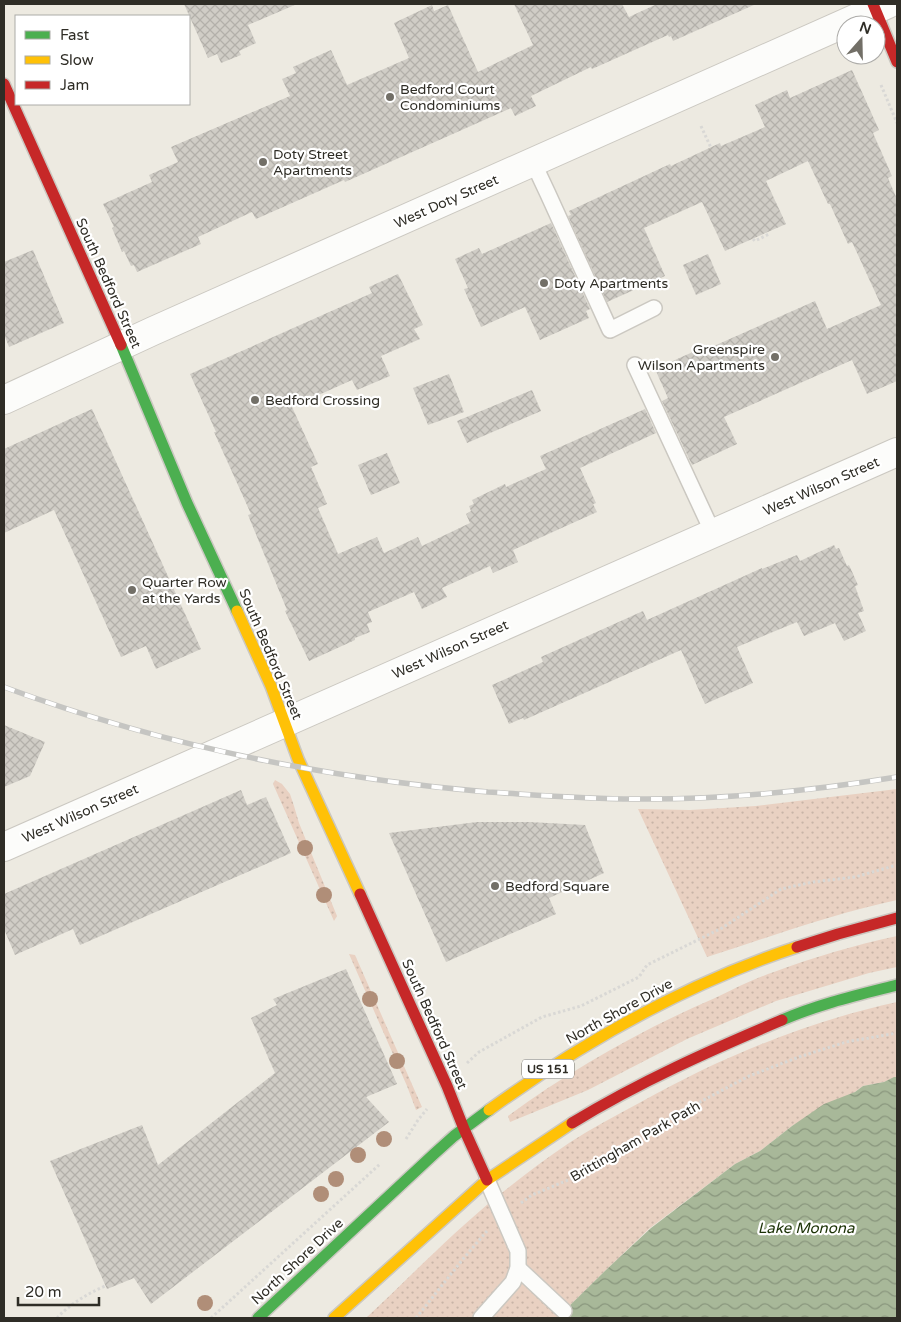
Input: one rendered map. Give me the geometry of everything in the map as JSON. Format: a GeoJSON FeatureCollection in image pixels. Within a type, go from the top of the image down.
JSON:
{"type":"FeatureCollection","features":[{"type":"Feature","properties":{"kind":"main road"},"geometry":{"type":"LineString","coordinates":[[879,6],[897,62]]}},
{"type":"Feature","properties":{"kind":"main road","name":"South Bedford Street"},"geometry":{"type":"LineString","coordinates":[[4,84],[121,346],[187,503],[272,686],[300,764],[447,1086],[487,1180]]}},
{"type":"Feature","properties":{"kind":"main road","name":"North Shore Drive"},"geometry":{"type":"LineString","coordinates":[[258,1318],[464,1129],[560,1061],[603,1034],[646,1011],[716,978],[773,955],[829,936],[897,918]]}},
{"type":"Feature","properties":{"kind":"main road"},"geometry":{"type":"LineString","coordinates":[[334,1318],[487,1180],[593,1110],[697,1056],[795,1014],[897,985]]}},
{"type":"Feature","properties":{"kind":"street","name":"West Doty Street"},"geometry":{"type":"LineString","coordinates":[[4,400],[879,6]]}},
{"type":"Feature","properties":{"kind":"street","name":"West Wilson Street"},"geometry":{"type":"LineString","coordinates":[[4,847],[897,452]]}},
{"type":"Feature","properties":{"kind":"lane"},"geometry":{"type":"LineString","coordinates":[[533,162],[610,330],[654,308]]}},
{"type":"Feature","properties":{"kind":"lane"},"geometry":{"type":"LineString","coordinates":[[634,365],[713,533]]}},
{"type":"Feature","properties":{"kind":"lane"},"geometry":{"type":"LineString","coordinates":[[481,1318],[513,1282],[518,1268],[518,1251],[487,1180]]}},
{"type":"Feature","properties":{"kind":"lane"},"geometry":{"type":"LineString","coordinates":[[518,1268],[564,1311]]}},
{"type":"Feature","properties":{"kind":"path"},"geometry":{"type":"LineString","coordinates":[[878,81],[897,123]]}},
{"type":"Feature","properties":{"kind":"path"},"geometry":{"type":"LineString","coordinates":[[701,126],[711,148]]}},
{"type":"Feature","properties":{"kind":"path"},"geometry":{"type":"LineString","coordinates":[[753,239],[754,241],[769,234]]}},
{"type":"Feature","properties":{"kind":"path"},"geometry":{"type":"LineString","coordinates":[[472,1058],[479,1052],[542,1017],[581,1006],[639,977],[647,965],[722,928],[781,889],[812,882],[855,877],[897,865]]}},
{"type":"Feature","properties":{"kind":"path","name":"Brittingham Park Path"},"geometry":{"type":"LineString","coordinates":[[416,1318],[489,1229],[532,1195],[573,1178],[679,1113],[749,1076],[846,1042],[897,1033]]}},
{"type":"Feature","properties":{"kind":"path"},"geometry":{"type":"LineString","coordinates":[[401,1144],[408,1138],[424,1113]]}},
{"type":"Feature","properties":{"kind":"path"},"geometry":{"type":"LineString","coordinates":[[211,1318],[380,1164]]}},
{"type":"Feature","properties":{"kind":"path"},"geometry":{"type":"LineString","coordinates":[[57,1318],[74,1303],[105,1286]]}},
{"type":"Feature","properties":{"kind":"shaded area"},"geometry":{"type":"Polygon","coordinates":[[[275,780],[282,784],[290,794],[299,823],[337,916],[334,921],[273,784],[275,780]]]}},
{"type":"Feature","properties":{"kind":"shaded area"},"geometry":{"type":"Polygon","coordinates":[[[897,789],[897,900],[825,919],[707,957],[638,809],[690,810],[756,806],[897,789]]]}},
{"type":"Feature","properties":{"kind":"shaded area"},"geometry":{"type":"Polygon","coordinates":[[[897,936],[897,967],[869,973],[776,1001],[687,1039],[588,1090],[510,1122],[508,1116],[557,1082],[608,1051],[660,1023],[744,984],[804,961],[897,936]]]}},
{"type":"Feature","properties":{"kind":"shaded area"},"geometry":{"type":"Polygon","coordinates":[[[349,954],[355,955],[422,1107],[416,1110],[407,1086],[349,954]]]}},
{"type":"Feature","properties":{"kind":"shaded area"},"geometry":{"type":"Polygon","coordinates":[[[897,1002],[897,1077],[884,1082],[863,1086],[792,1126],[760,1151],[735,1164],[650,1228],[557,1318],[366,1318],[448,1240],[499,1195],[542,1162],[587,1132],[702,1070],[765,1043],[830,1020],[897,1002]]]}},
{"type":"Feature","properties":{"kind":"water","name":"Lake Monona"},"geometry":{"type":"Polygon","coordinates":[[[897,1077],[897,1318],[557,1318],[651,1228],[735,1164],[760,1151],[824,1104],[855,1092],[863,1086],[884,1082],[897,1077]]]}},
{"type":"Feature","properties":{"kind":"building"},"geometry":{"type":"Polygon","coordinates":[[[184,4],[297,4],[248,25],[256,43],[239,51],[241,55],[221,63],[217,54],[208,58],[184,4]]]}},
{"type":"Feature","properties":{"kind":"building"},"geometry":{"type":"Polygon","coordinates":[[[514,4],[622,4],[629,17],[657,4],[756,4],[673,41],[671,36],[669,37],[668,35],[592,69],[591,67],[531,96],[536,106],[515,116],[511,108],[345,182],[344,180],[256,219],[252,212],[198,237],[201,244],[137,272],[134,265],[131,266],[124,251],[122,252],[112,228],[114,227],[103,204],[152,182],[149,175],[178,162],[171,147],[290,96],[282,79],[296,73],[293,67],[331,50],[347,85],[409,58],[394,23],[432,5],[434,11],[448,5],[478,72],[533,45],[514,4]]]}},
{"type":"Feature","properties":{"kind":"building"},"geometry":{"type":"Polygon","coordinates":[[[852,70],[879,130],[873,133],[892,176],[888,178],[897,199],[897,381],[867,394],[852,360],[724,417],[737,444],[692,465],[662,401],[668,398],[655,369],[695,351],[696,354],[815,301],[827,329],[881,305],[852,242],[848,244],[808,161],[766,181],[786,224],[725,251],[702,202],[644,228],[665,276],[607,302],[568,216],[571,215],[569,211],[670,164],[671,166],[720,143],[721,146],[765,127],[755,105],[787,90],[790,98],[852,70]]]}},
{"type":"Feature","properties":{"kind":"building"},"geometry":{"type":"Polygon","coordinates":[[[551,223],[590,309],[586,311],[589,318],[540,340],[525,307],[481,327],[464,289],[468,288],[455,259],[479,248],[482,254],[551,223]]]}},
{"type":"Feature","properties":{"kind":"building"},"geometry":{"type":"Polygon","coordinates":[[[33,250],[64,323],[9,347],[4,334],[4,262],[33,250]]]}},
{"type":"Feature","properties":{"kind":"building"},"geometry":{"type":"Polygon","coordinates":[[[708,254],[721,284],[696,295],[683,265],[708,254]]]}},
{"type":"Feature","properties":{"kind":"building"},"geometry":{"type":"Polygon","coordinates":[[[398,274],[423,325],[414,329],[420,339],[381,356],[390,376],[357,390],[352,380],[292,407],[318,464],[311,467],[327,504],[318,508],[338,554],[377,537],[384,553],[418,537],[422,546],[470,523],[466,514],[471,511],[469,506],[474,504],[472,500],[505,484],[506,487],[546,469],[540,456],[645,409],[656,433],[580,468],[596,503],[593,504],[597,512],[513,550],[518,562],[493,573],[490,566],[442,588],[447,597],[422,609],[414,592],[368,612],[372,622],[367,624],[370,632],[309,661],[285,611],[287,610],[248,515],[251,514],[190,374],[372,293],[369,287],[398,274]]]}},
{"type":"Feature","properties":{"kind":"building"},"geometry":{"type":"Polygon","coordinates":[[[449,374],[464,412],[428,425],[413,388],[449,374]]]}},
{"type":"Feature","properties":{"kind":"building"},"geometry":{"type":"Polygon","coordinates":[[[532,390],[541,411],[467,443],[457,421],[532,390]]]}},
{"type":"Feature","properties":{"kind":"building","name":"Quarter Row at the Yards"},"geometry":{"type":"Polygon","coordinates":[[[92,409],[201,649],[156,669],[146,646],[121,657],[54,510],[4,533],[4,449],[92,409]]]}},
{"type":"Feature","properties":{"kind":"building"},"geometry":{"type":"Polygon","coordinates":[[[387,453],[400,483],[371,495],[358,465],[387,453]]]}},
{"type":"Feature","properties":{"kind":"building"},"geometry":{"type":"Polygon","coordinates":[[[834,545],[836,549],[839,548],[858,585],[855,586],[864,611],[858,613],[866,631],[844,641],[835,623],[804,636],[797,622],[737,647],[753,683],[705,704],[681,650],[524,720],[523,718],[509,724],[492,685],[543,662],[541,657],[643,611],[647,620],[762,568],[797,555],[800,561],[834,545]]]}},
{"type":"Feature","properties":{"kind":"building"},"geometry":{"type":"Polygon","coordinates":[[[4,725],[45,742],[30,776],[4,787],[4,725]]]}},
{"type":"Feature","properties":{"kind":"building"},"geometry":{"type":"Polygon","coordinates":[[[241,790],[247,805],[266,797],[291,853],[80,945],[73,929],[15,955],[4,929],[4,894],[241,790]]]}},
{"type":"Feature","properties":{"kind":"building","name":"Bedford Square"},"geometry":{"type":"Polygon","coordinates":[[[477,822],[585,825],[604,873],[549,898],[556,914],[446,962],[389,833],[477,822]]]}},
{"type":"Feature","properties":{"kind":"building"},"geometry":{"type":"Polygon","coordinates":[[[346,969],[397,1084],[366,1097],[389,1122],[151,1304],[134,1278],[107,1289],[50,1161],[142,1125],[158,1165],[275,1073],[251,1018],[277,1005],[273,999],[346,969]]]}},
{"type":"Feature","properties":{"kind":"railway"},"geometry":{"type":"LineString","coordinates":[[4,687],[63,708],[182,742],[303,768],[426,786],[561,797],[667,799],[766,794],[897,777]]}},
{"type":"Feature","properties":{"kind":"traffic: fast"},"geometry":{"type":"LineString","coordinates":[[121,345],[187,503],[237,611]]}},
{"type":"Feature","properties":{"kind":"traffic: fast"},"geometry":{"type":"LineString","coordinates":[[782,1020],[853,996],[897,985]]}},
{"type":"Feature","properties":{"kind":"traffic: fast"},"geometry":{"type":"LineString","coordinates":[[258,1318],[434,1154],[454,1136],[489,1110]]}},
{"type":"Feature","properties":{"kind":"traffic: slow"},"geometry":{"type":"LineString","coordinates":[[237,611],[271,686],[298,759],[360,894]]}},
{"type":"Feature","properties":{"kind":"traffic: slow"},"geometry":{"type":"LineString","coordinates":[[489,1110],[561,1061],[637,1016],[716,978],[797,947]]}},
{"type":"Feature","properties":{"kind":"traffic: slow"},"geometry":{"type":"LineString","coordinates":[[334,1318],[487,1180],[572,1123]]}},
{"type":"Feature","properties":{"kind":"traffic: jam"},"geometry":{"type":"LineString","coordinates":[[873,4],[897,62]]}},
{"type":"Feature","properties":{"kind":"traffic: jam"},"geometry":{"type":"LineString","coordinates":[[4,84],[121,345]]}},
{"type":"Feature","properties":{"kind":"traffic: jam"},"geometry":{"type":"LineString","coordinates":[[360,894],[447,1086],[487,1180]]}},
{"type":"Feature","properties":{"kind":"traffic: jam"},"geometry":{"type":"LineString","coordinates":[[797,947],[897,918]]}},
{"type":"Feature","properties":{"kind":"traffic: jam"},"geometry":{"type":"LineString","coordinates":[[572,1123],[676,1067],[782,1020]]}},
{"type":"Feature","properties":{"kind":"place","name":"Bedford Court Condominiums"},"geometry":{"type":"Point","coordinates":[390,97]}},
{"type":"Feature","properties":{"kind":"place","name":"Doty Street Apartments"},"geometry":{"type":"Point","coordinates":[263,162]}},
{"type":"Feature","properties":{"kind":"place","name":"Doty Apartments"},"geometry":{"type":"Point","coordinates":[544,283]}},
{"type":"Feature","properties":{"kind":"place","name":"Greenspire Wilson Apartments"},"geometry":{"type":"Point","coordinates":[775,357]}},
{"type":"Feature","properties":{"kind":"place","name":"Bedford Crossing"},"geometry":{"type":"Point","coordinates":[255,400]}},
{"type":"Feature","properties":{"kind":"place","name":"Quarter Row at the Yards"},"geometry":{"type":"Point","coordinates":[132,590]}},
{"type":"Feature","properties":{"kind":"place","name":"Bedford Square"},"geometry":{"type":"Point","coordinates":[495,886]}}]}
